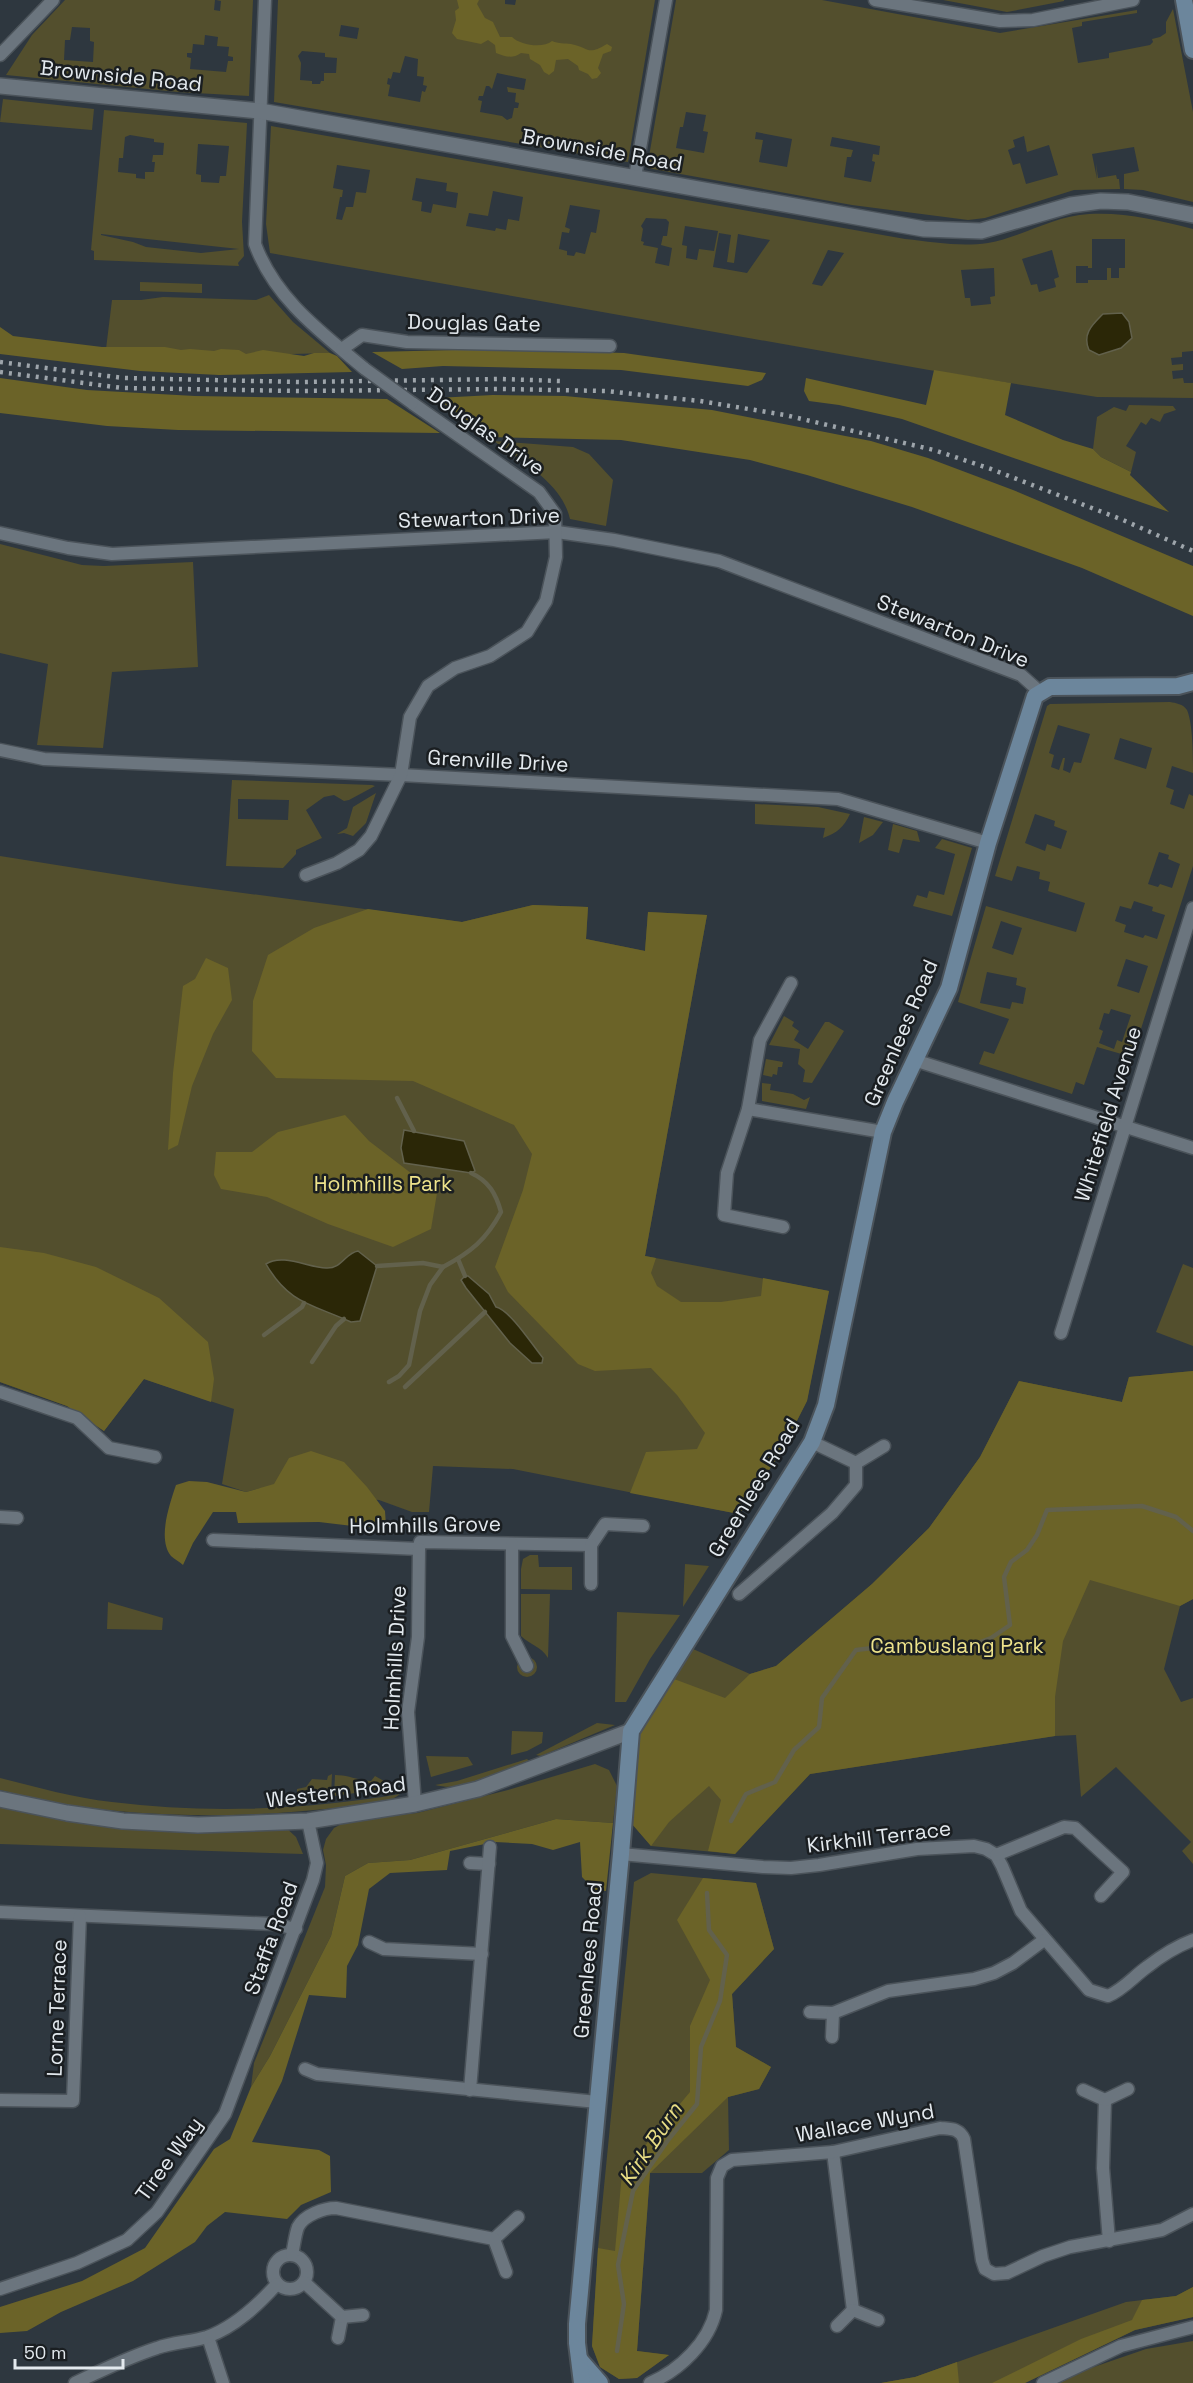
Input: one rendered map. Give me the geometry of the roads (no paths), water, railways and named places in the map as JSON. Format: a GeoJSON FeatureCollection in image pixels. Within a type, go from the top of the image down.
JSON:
{"type":"FeatureCollection","features":[{"type":"Feature","properties":{"kind":"main road"},"geometry":{"type":"LineString","coordinates":[[1184,0],[1193,50]]}},
{"type":"Feature","properties":{"kind":"main road"},"geometry":{"type":"LineString","coordinates":[[1040,692],[1050,687],[1178,686],[1193,682]]}},
{"type":"Feature","properties":{"kind":"main road","name":"Greenlees Road"},"geometry":{"type":"LineString","coordinates":[[582,2383],[577,2324],[631,1731],[812,1442],[826,1405],[883,1132],[914,1060],[949,988],[988,843],[1031,703],[1040,692]]}},
{"type":"Feature","properties":{"kind":"main road"},"geometry":{"type":"LineString","coordinates":[[580,2360],[600,2383]]}},
{"type":"Feature","properties":{"kind":"street"},"geometry":{"type":"LineString","coordinates":[[0,55],[53,0]]}},
{"type":"Feature","properties":{"kind":"street","name":"Douglas Drive"},"geometry":{"type":"LineString","coordinates":[[265,0],[255,244],[263,266],[297,311],[365,369],[539,492],[555,514],[557,532],[556,557],[546,601],[527,632],[490,656],[455,668],[428,686],[410,717],[401,775],[371,836],[359,850],[337,863],[306,875]]}},
{"type":"Feature","properties":{"kind":"street"},"geometry":{"type":"LineString","coordinates":[[635,177],[666,0]]}},
{"type":"Feature","properties":{"kind":"street"},"geometry":{"type":"LineString","coordinates":[[875,0],[1000,21],[1033,20],[1133,0]]}},
{"type":"Feature","properties":{"kind":"street","name":"Brownside Road"},"geometry":{"type":"LineString","coordinates":[[0,86],[260,111],[924,229],[966,232],[992,229],[1071,205],[1101,201],[1128,202],[1193,215]]}},
{"type":"Feature","properties":{"kind":"street","name":"Douglas Gate"},"geometry":{"type":"LineString","coordinates":[[342,350],[362,335],[407,342],[610,346]]}},
{"type":"Feature","properties":{"kind":"street","name":"Stewarton Drive"},"geometry":{"type":"LineString","coordinates":[[0,533],[68,548],[112,554],[557,532],[614,540],[719,561],[1021,675],[1040,692]]}},
{"type":"Feature","properties":{"kind":"street","name":"Grenville Drive"},"geometry":{"type":"LineString","coordinates":[[0,750],[44,759],[401,775],[838,799],[988,843]]}},
{"type":"Feature","properties":{"kind":"street","name":"Whitefield Avenue"},"geometry":{"type":"LineString","coordinates":[[1061,1333],[1193,908]]}},
{"type":"Feature","properties":{"kind":"street"},"geometry":{"type":"LineString","coordinates":[[783,1227],[724,1215],[727,1173],[748,1109],[760,1040],[791,983]]}},
{"type":"Feature","properties":{"kind":"street"},"geometry":{"type":"LineString","coordinates":[[914,1060],[1193,1148]]}},
{"type":"Feature","properties":{"kind":"street"},"geometry":{"type":"LineString","coordinates":[[748,1109],[883,1132]]}},
{"type":"Feature","properties":{"kind":"street"},"geometry":{"type":"LineString","coordinates":[[0,1392],[76,1418],[108,1448],[155,1457]]}},
{"type":"Feature","properties":{"kind":"street"},"geometry":{"type":"LineString","coordinates":[[812,1442],[856,1463]]}},
{"type":"Feature","properties":{"kind":"street"},"geometry":{"type":"LineString","coordinates":[[856,1463],[884,1446]]}},
{"type":"Feature","properties":{"kind":"street"},"geometry":{"type":"LineString","coordinates":[[739,1594],[832,1513],[855,1485],[856,1463]]}},
{"type":"Feature","properties":{"kind":"street"},"geometry":{"type":"LineString","coordinates":[[0,1517],[17,1518]]}},
{"type":"Feature","properties":{"kind":"street"},"geometry":{"type":"LineString","coordinates":[[591,1584],[591,1545],[605,1524],[643,1526]]}},
{"type":"Feature","properties":{"kind":"street","name":"Holmhills Grove"},"geometry":{"type":"LineString","coordinates":[[213,1540],[419,1549],[420,1542],[512,1544],[512,1636],[527,1666]]}},
{"type":"Feature","properties":{"kind":"street"},"geometry":{"type":"LineString","coordinates":[[512,1544],[591,1545]]}},
{"type":"Feature","properties":{"kind":"street","name":"Holmhills Drive"},"geometry":{"type":"LineString","coordinates":[[415,1804],[408,1712],[418,1637],[419,1549]]}},
{"type":"Feature","properties":{"kind":"street","name":"Western Road"},"geometry":{"type":"LineString","coordinates":[[0,1798],[66,1814],[123,1821],[198,1825],[308,1821],[415,1804],[478,1789],[631,1731]]}},
{"type":"Feature","properties":{"kind":"street","name":"Staffa Road"},"geometry":{"type":"LineString","coordinates":[[243,2066],[296,1929],[316,1863],[308,1821]]}},
{"type":"Feature","properties":{"kind":"street"},"geometry":{"type":"LineString","coordinates":[[1101,1896],[1123,1872],[1075,1828],[1064,1827],[996,1855],[1021,1911],[1089,1990],[1108,1996],[1121,1990],[1146,1968],[1175,1948],[1193,1940]]}},
{"type":"Feature","properties":{"kind":"street","name":"Kirkhill Terrace"},"geometry":{"type":"LineString","coordinates":[[621,1854],[791,1868],[917,1849],[974,1846],[996,1855]]}},
{"type":"Feature","properties":{"kind":"street"},"geometry":{"type":"LineString","coordinates":[[470,2090],[490,1847]]}},
{"type":"Feature","properties":{"kind":"street"},"geometry":{"type":"LineString","coordinates":[[470,1863],[489,1864]]}},
{"type":"Feature","properties":{"kind":"street","name":"Lorne Terrace"},"geometry":{"type":"LineString","coordinates":[[0,1912],[274,1924],[296,1929]]}},
{"type":"Feature","properties":{"kind":"street","name":"Lorne Terrace"},"geometry":{"type":"LineString","coordinates":[[0,2100],[73,2102],[80,1916]]}},
{"type":"Feature","properties":{"kind":"street"},"geometry":{"type":"LineString","coordinates":[[810,2012],[833,2013],[888,1991],[974,1979],[994,1973],[1013,1963],[1044,1940]]}},
{"type":"Feature","properties":{"kind":"street"},"geometry":{"type":"LineString","coordinates":[[369,1942],[384,1949],[482,1954]]}},
{"type":"Feature","properties":{"kind":"street"},"geometry":{"type":"LineString","coordinates":[[832,2037],[833,2013]]}},
{"type":"Feature","properties":{"kind":"street","name":"Tiree Way"},"geometry":{"type":"LineString","coordinates":[[0,2289],[77,2263],[127,2240],[150,2219],[225,2114],[243,2066]]}},
{"type":"Feature","properties":{"kind":"street"},"geometry":{"type":"LineString","coordinates":[[305,2069],[317,2074],[597,2102]]}},
{"type":"Feature","properties":{"kind":"street"},"geometry":{"type":"LineString","coordinates":[[1105,2100],[1128,2089]]}},
{"type":"Feature","properties":{"kind":"street"},"geometry":{"type":"LineString","coordinates":[[1083,2090],[1105,2100]]}},
{"type":"Feature","properties":{"kind":"street"},"geometry":{"type":"LineString","coordinates":[[1105,2100],[1102,2168],[1109,2241]]}},
{"type":"Feature","properties":{"kind":"street","name":"Wallace Wynd"},"geometry":{"type":"LineString","coordinates":[[650,2383],[661,2380],[695,2350],[713,2325],[716,2310],[717,2178],[722,2166],[732,2160],[833,2152],[940,2128],[956,2129],[964,2139],[982,2260],[985,2269],[994,2274],[1007,2273],[1043,2256],[1070,2247],[1162,2230],[1193,2214]]}},
{"type":"Feature","properties":{"kind":"street"},"geometry":{"type":"LineString","coordinates":[[833,2152],[853,2310]]}},
{"type":"Feature","properties":{"kind":"street"},"geometry":{"type":"LineString","coordinates":[[292,2255],[298,2226],[304,2219],[327,2208],[494,2239]]}},
{"type":"Feature","properties":{"kind":"street"},"geometry":{"type":"LineString","coordinates":[[494,2239],[518,2217]]}},
{"type":"Feature","properties":{"kind":"street"},"geometry":{"type":"LineString","coordinates":[[494,2239],[506,2272]]}},
{"type":"Feature","properties":{"kind":"street"},"geometry":{"type":"LineString","coordinates":[[292,2255],[298,2257],[306,2266],[307,2277],[304,2283],[294,2289],[282,2288],[272,2275],[274,2264],[282,2257],[292,2255]]}},
{"type":"Feature","properties":{"kind":"street"},"geometry":{"type":"LineString","coordinates":[[304,2283],[342,2318]]}},
{"type":"Feature","properties":{"kind":"street"},"geometry":{"type":"LineString","coordinates":[[75,2383],[129,2358],[160,2347],[208,2337],[258,2305],[277,2284]]}},
{"type":"Feature","properties":{"kind":"street"},"geometry":{"type":"LineString","coordinates":[[853,2310],[878,2320]]}},
{"type":"Feature","properties":{"kind":"street"},"geometry":{"type":"LineString","coordinates":[[837,2326],[853,2310]]}},
{"type":"Feature","properties":{"kind":"street"},"geometry":{"type":"LineString","coordinates":[[342,2318],[363,2315]]}},
{"type":"Feature","properties":{"kind":"street"},"geometry":{"type":"LineString","coordinates":[[338,2338],[342,2318]]}},
{"type":"Feature","properties":{"kind":"street"},"geometry":{"type":"LineString","coordinates":[[1043,2383],[1121,2346],[1193,2327]]}},
{"type":"Feature","properties":{"kind":"street"},"geometry":{"type":"LineString","coordinates":[[208,2337],[223,2383]]}},
{"type":"Feature","properties":{"kind":"waterway"},"geometry":{"type":"LineString","coordinates":[[397,1098],[414,1131]]}},
{"type":"Feature","properties":{"kind":"waterway"},"geometry":{"type":"LineString","coordinates":[[377,1266],[423,1263],[443,1267],[477,1244],[490,1230],[501,1212],[491,1189],[483,1180],[471,1173]]}},
{"type":"Feature","properties":{"kind":"waterway"},"geometry":{"type":"LineString","coordinates":[[458,1259],[465,1276]]}},
{"type":"Feature","properties":{"kind":"waterway"},"geometry":{"type":"LineString","coordinates":[[389,1382],[399,1376],[409,1365],[420,1311],[430,1285],[443,1267]]}},
{"type":"Feature","properties":{"kind":"waterway"},"geometry":{"type":"LineString","coordinates":[[264,1335],[302,1307],[304,1303]]}},
{"type":"Feature","properties":{"kind":"waterway"},"geometry":{"type":"LineString","coordinates":[[405,1387],[485,1312]]}},
{"type":"Feature","properties":{"kind":"waterway"},"geometry":{"type":"LineString","coordinates":[[312,1362],[336,1326],[344,1319]]}},
{"type":"Feature","properties":{"kind":"waterway","name":"Kirk Burn"},"geometry":{"type":"LineString","coordinates":[[731,1821],[746,1794],[775,1782],[794,1750],[819,1727],[822,1698],[856,1650],[905,1644],[954,1652],[991,1638],[1010,1625],[1004,1577],[1011,1562],[1027,1550],[1037,1535],[1047,1510],[1142,1506],[1176,1517],[1193,1531]]}},
{"type":"Feature","properties":{"kind":"waterway","name":"Kirk Burn"},"geometry":{"type":"LineString","coordinates":[[617,2351],[624,2304],[618,2265],[633,2191],[668,2140],[697,2104],[701,2047],[720,2001],[727,1955],[709,1930],[707,1893]]}},
{"type":"Feature","properties":{"kind":"railway"},"geometry":{"type":"LineString","coordinates":[[0,362],[123,378],[300,382],[502,379],[560,381]]}},
{"type":"Feature","properties":{"kind":"railway"},"geometry":{"type":"LineString","coordinates":[[0,372],[122,388],[300,391],[502,389],[606,391],[700,401],[785,415],[934,450],[991,469],[1123,520],[1193,551]]}},
{"type":"Feature","properties":{"kind":"park label","name":"Holmhills Park"},"geometry":{"type":"Point","coordinates":[383,1184]}},
{"type":"Feature","properties":{"kind":"park label","name":"Cambuslang Park"},"geometry":{"type":"Point","coordinates":[957,1646]}}]}
